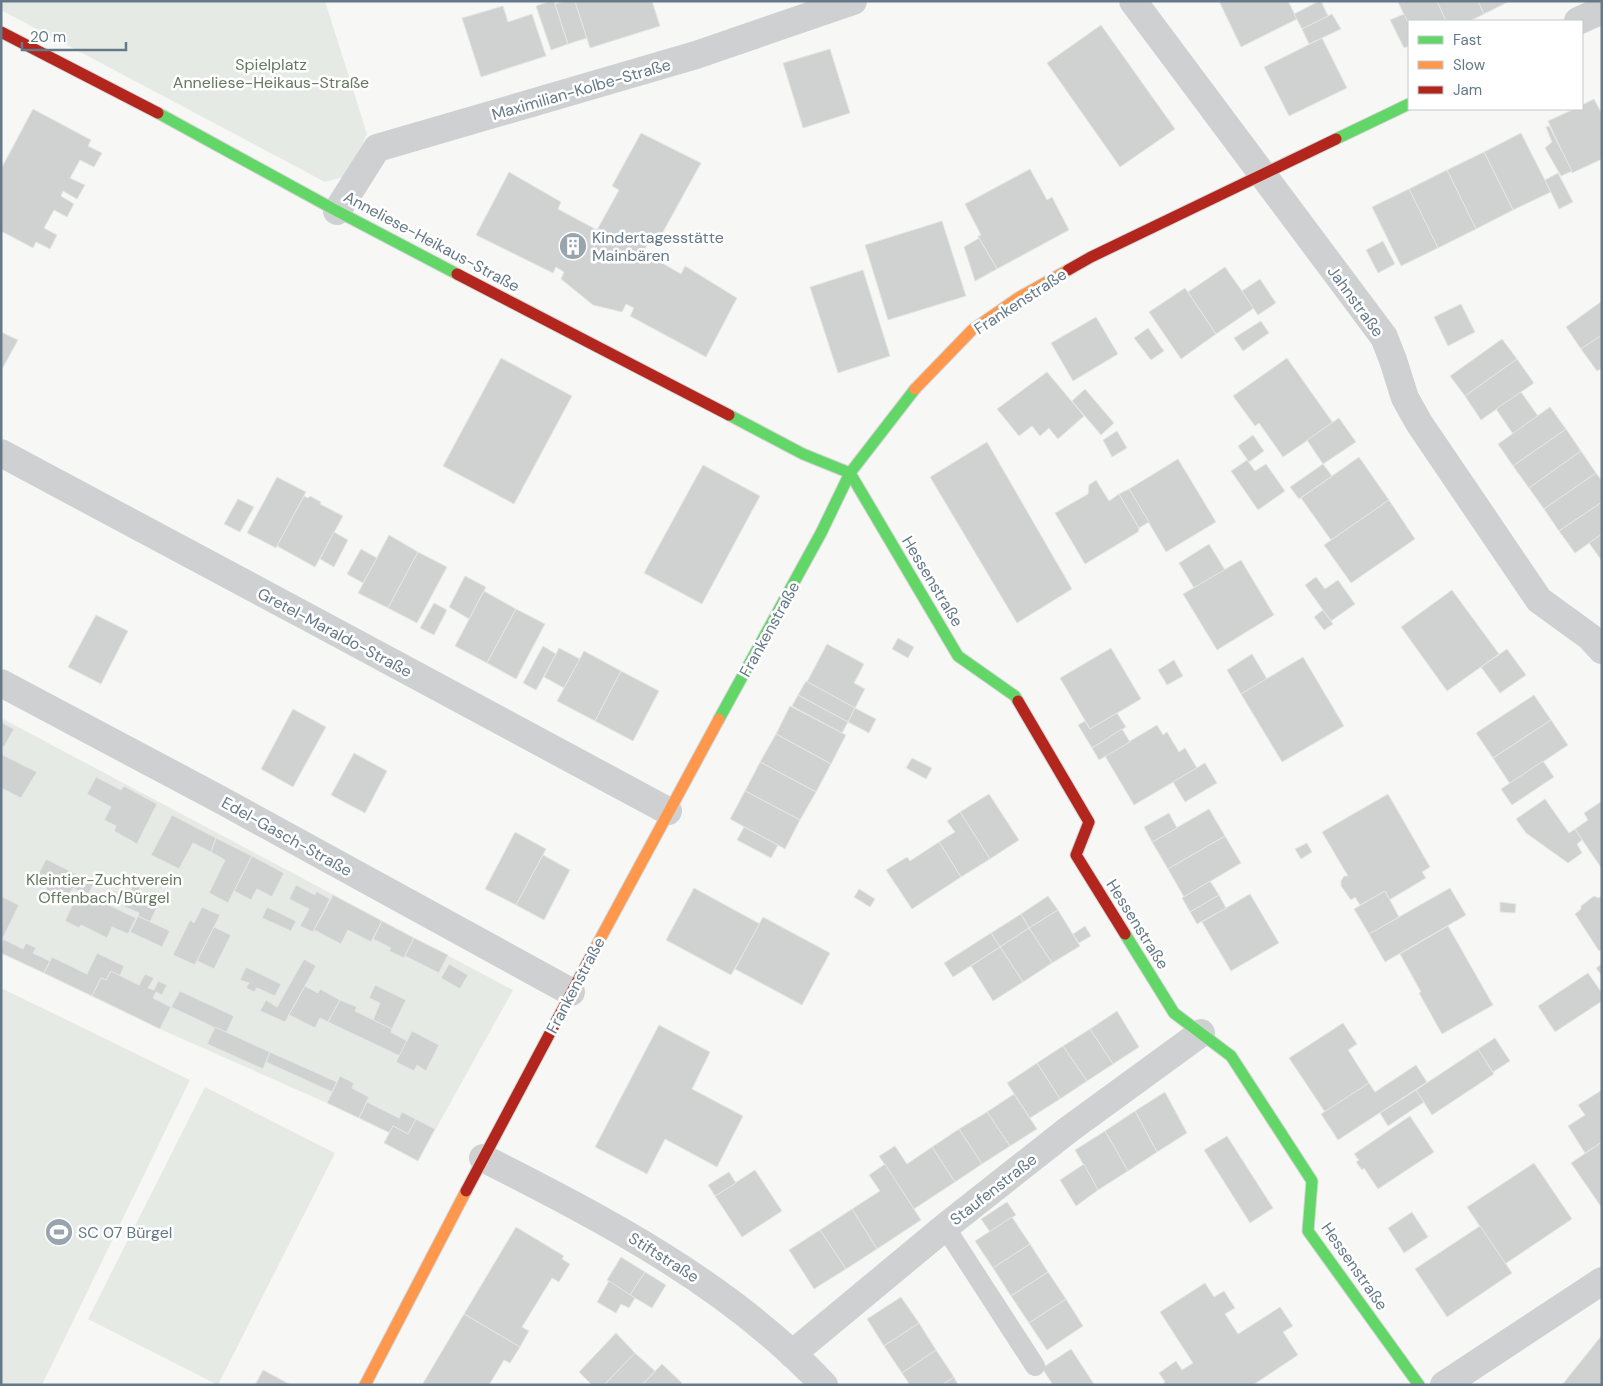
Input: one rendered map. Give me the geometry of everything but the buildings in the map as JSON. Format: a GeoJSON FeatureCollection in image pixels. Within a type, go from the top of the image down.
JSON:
{"type":"FeatureCollection","features":[{"type":"Feature","properties":{"kind":"street","name":"Maximilian-Kolbe-Straße"},"geometry":{"type":"LineString","coordinates":[[337,211],[376,148],[696,55],[853,1]]}},
{"type":"Feature","properties":{"kind":"street","name":"Jahnstraße"},"geometry":{"type":"LineString","coordinates":[[1133,1],[1384,337],[1405,398],[1419,423],[1524,580],[1539,600],[1590,637],[1602,650]]}},
{"type":"Feature","properties":{"kind":"street"},"geometry":{"type":"LineString","coordinates":[[1580,20],[1602,10]]}},
{"type":"Feature","properties":{"kind":"street","name":"Anneliese-Heikaus-Straße"},"geometry":{"type":"LineString","coordinates":[[1,32],[162,114],[265,169],[337,211],[803,454],[850,473]]}},
{"type":"Feature","properties":{"kind":"street","name":"Frankenstraße"},"geometry":{"type":"LineString","coordinates":[[365,1385],[668,811],[822,533],[850,473],[904,401],[972,330],[1018,298],[1091,257],[1408,104]]}},
{"type":"Feature","properties":{"kind":"street","name":"Gretel-Maraldo-Straße"},"geometry":{"type":"LineString","coordinates":[[1,454],[668,811]]}},
{"type":"Feature","properties":{"kind":"street","name":"Hessenstraße"},"geometry":{"type":"LineString","coordinates":[[850,473],[958,656],[1015,696],[1089,822],[1076,855],[1174,1013],[1231,1056],[1312,1181],[1308,1231],[1419,1385]]}},
{"type":"Feature","properties":{"kind":"street","name":"Edel-Gasch-Straße"},"geometry":{"type":"LineString","coordinates":[[1,683],[221,800],[571,992]]}},
{"type":"Feature","properties":{"kind":"street","name":"Staufenstraße"},"geometry":{"type":"LineString","coordinates":[[792,1354],[1068,1130],[1201,1033]]}},
{"type":"Feature","properties":{"kind":"street","name":"Stiftstraße"},"geometry":{"type":"LineString","coordinates":[[484,1158],[621,1230],[670,1260],[723,1297],[792,1354],[821,1383]]}},
{"type":"Feature","properties":{"kind":"street"},"geometry":{"type":"LineString","coordinates":[[1444,1385],[1602,1281]]}},
{"type":"Feature","properties":{"kind":"lane"},"geometry":{"type":"LineString","coordinates":[[945,1228],[1035,1366]]}},
{"type":"Feature","properties":{"kind":"green space","name":"Spielplatz Anneliese-Heikaus-Straße"},"geometry":{"type":"Polygon","coordinates":[[[1,1],[325,1],[367,134],[347,176],[325,182],[1,10],[1,1]]]}},
{"type":"Feature","properties":{"kind":"green space","name":"Kleintier-Zuchtverein Offenbach/Bürgel"},"geometry":{"type":"Polygon","coordinates":[[[1,718],[513,990],[418,1161],[384,1143],[389,1133],[327,1103],[160,1029],[1,953],[1,718]]]}},
{"type":"Feature","properties":{"kind":"green space","name":"SC 07 Bürgel"},"geometry":{"type":"Polygon","coordinates":[[[1,988],[190,1080],[42,1385],[1,1385],[1,988]]]}},
{"type":"Feature","properties":{"kind":"green space"},"geometry":{"type":"Polygon","coordinates":[[[205,1087],[335,1153],[218,1385],[88,1319],[205,1087]]]}},
{"type":"Feature","properties":{"kind":"traffic: fast"},"geometry":{"type":"LineString","coordinates":[[1336,139],[1408,104]]}},
{"type":"Feature","properties":{"kind":"traffic: fast"},"geometry":{"type":"LineString","coordinates":[[158,113],[457,274]]}},
{"type":"Feature","properties":{"kind":"traffic: fast"},"geometry":{"type":"LineString","coordinates":[[719,719],[821,533],[850,473],[915,389]]}},
{"type":"Feature","properties":{"kind":"traffic: fast"},"geometry":{"type":"LineString","coordinates":[[729,415],[803,454],[850,473],[958,656],[1015,696],[1018,701]]}},
{"type":"Feature","properties":{"kind":"traffic: fast"},"geometry":{"type":"LineString","coordinates":[[1125,934],[1174,1013],[1231,1056],[1312,1181],[1308,1231],[1419,1385]]}},
{"type":"Feature","properties":{"kind":"traffic: slow"},"geometry":{"type":"LineString","coordinates":[[915,389],[972,330],[1018,298],[1068,270]]}},
{"type":"Feature","properties":{"kind":"traffic: slow"},"geometry":{"type":"LineString","coordinates":[[592,954],[719,719]]}},
{"type":"Feature","properties":{"kind":"traffic: slow"},"geometry":{"type":"LineString","coordinates":[[365,1385],[466,1191]]}},
{"type":"Feature","properties":{"kind":"traffic: jam"},"geometry":{"type":"LineString","coordinates":[[1,32],[158,113]]}},
{"type":"Feature","properties":{"kind":"traffic: jam"},"geometry":{"type":"LineString","coordinates":[[1068,270],[1091,257],[1336,139]]}},
{"type":"Feature","properties":{"kind":"traffic: jam"},"geometry":{"type":"LineString","coordinates":[[457,274],[729,415]]}},
{"type":"Feature","properties":{"kind":"traffic: jam"},"geometry":{"type":"LineString","coordinates":[[1018,701],[1089,822],[1076,855],[1125,934]]}},
{"type":"Feature","properties":{"kind":"traffic: jam"},"geometry":{"type":"LineString","coordinates":[[466,1191],[592,954]]}},
{"type":"Feature","properties":{"kind":"place","name":"Kindertagesstätte Mainbären"},"geometry":{"type":"Point","coordinates":[573,246]}},
{"type":"Feature","properties":{"kind":"place","name":"SC 07 Bürgel"},"geometry":{"type":"Point","coordinates":[59,1232]}}]}
